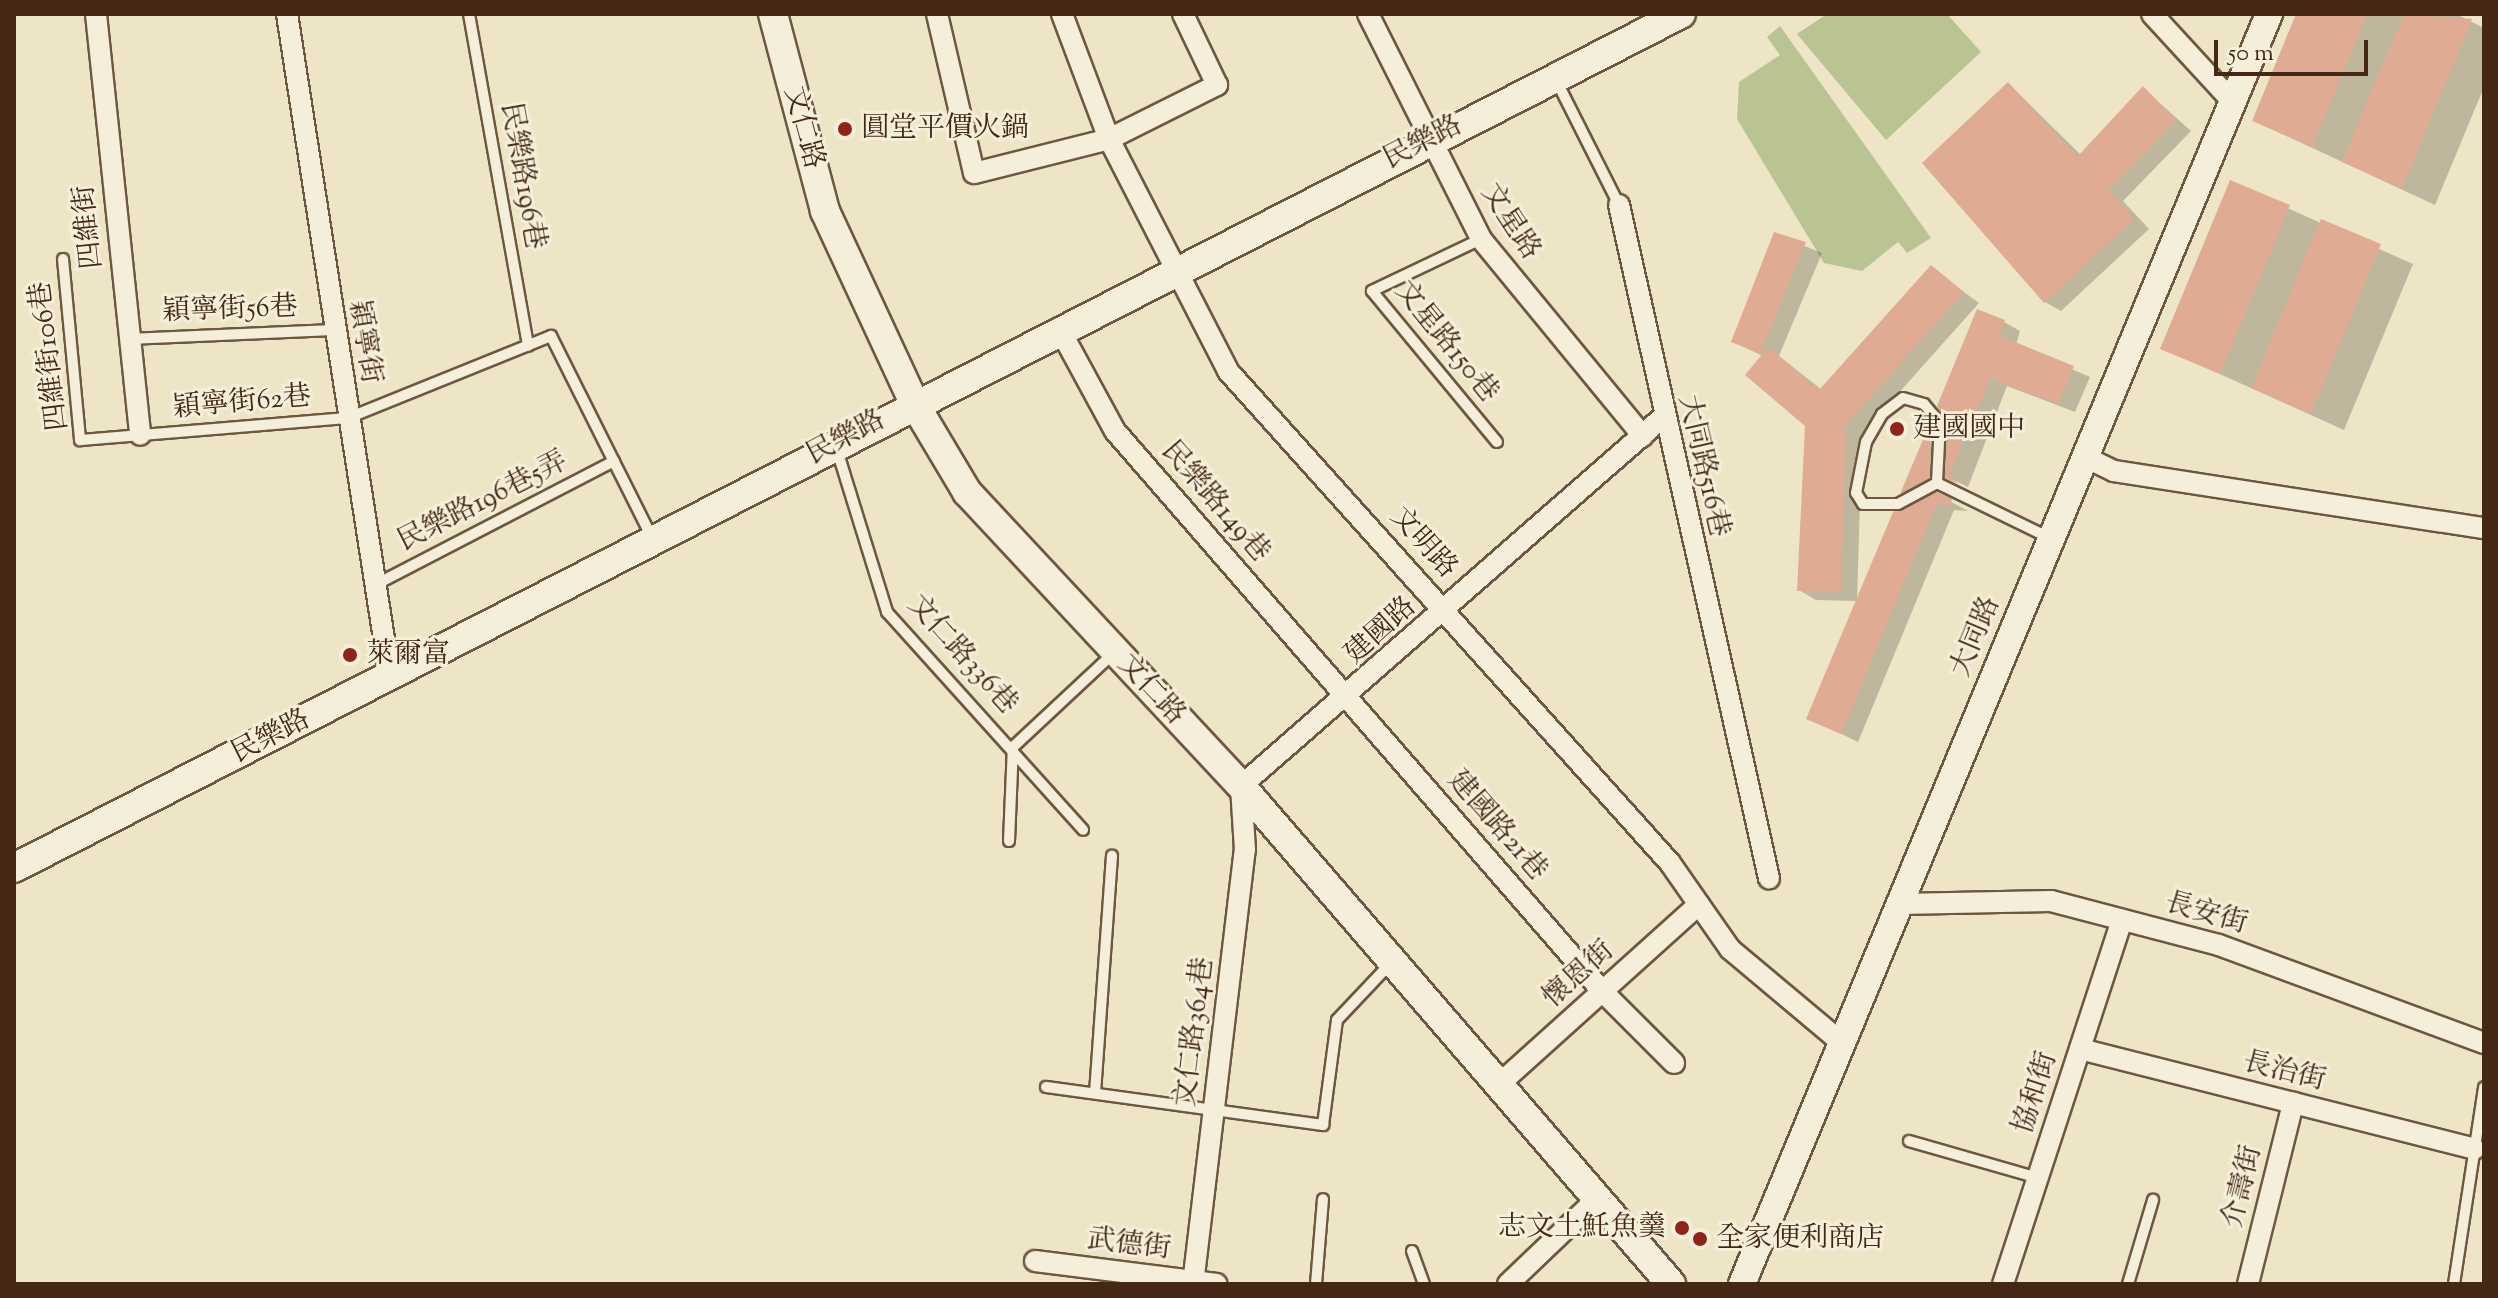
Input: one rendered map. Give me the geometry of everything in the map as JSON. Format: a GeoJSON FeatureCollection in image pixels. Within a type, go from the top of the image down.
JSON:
{"type":"FeatureCollection","features":[{"type":"Feature","properties":{"kind":"main road","name":"文仁路"},"geometry":{"type":"LineString","coordinates":[[773,14],[825,211],[914,403],[967,492],[1241,786],[1496,1087],[1671,1284]]}},
{"type":"Feature","properties":{"kind":"main road","name":"民樂路"},"geometry":{"type":"LineString","coordinates":[[14,868],[390,678],[1059,328],[1554,77],[1642,22],[1681,14]]}},
{"type":"Feature","properties":{"kind":"street","name":"四維街"},"geometry":{"type":"LineString","coordinates":[[96,14],[140,435]]}},
{"type":"Feature","properties":{"kind":"street","name":"穎寧街"},"geometry":{"type":"LineString","coordinates":[[287,14],[390,678]]}},
{"type":"Feature","properties":{"kind":"street"},"geometry":{"type":"LineString","coordinates":[[937,14],[974,173],[1109,139],[1217,85],[1183,14]]}},
{"type":"Feature","properties":{"kind":"street","name":"文明路"},"geometry":{"type":"LineString","coordinates":[[1062,14],[1109,139],[1173,270],[1228,371],[1447,611],[1699,904],[1730,949],[1842,1043]]}},
{"type":"Feature","properties":{"kind":"street","name":"文星路"},"geometry":{"type":"LineString","coordinates":[[1368,14],[1481,239],[1643,436]]}},
{"type":"Feature","properties":{"kind":"street"},"geometry":{"type":"LineString","coordinates":[[2152,14],[2233,102]]}},
{"type":"Feature","properties":{"kind":"street","name":"大同路"},"geometry":{"type":"LineString","coordinates":[[1742,1284],[2269,14]]}},
{"type":"Feature","properties":{"kind":"street","name":"大同路516巷"},"geometry":{"type":"LineString","coordinates":[[1619,205],[1662,418],[1769,878]]}},
{"type":"Feature","properties":{"kind":"street","name":"民樂路149巷"},"geometry":{"type":"LineString","coordinates":[[1059,328],[1115,431],[1349,697]]}},
{"type":"Feature","properties":{"kind":"street","name":"建國路"},"geometry":{"type":"LineString","coordinates":[[1241,786],[1349,697],[1662,418]]}},
{"type":"Feature","properties":{"kind":"street"},"geometry":{"type":"LineString","coordinates":[[2085,457],[2114,471],[2484,528]]}},
{"type":"Feature","properties":{"kind":"street","name":"建國路21巷"},"geometry":{"type":"LineString","coordinates":[[1349,697],[1602,991],[1674,1063]]}},
{"type":"Feature","properties":{"kind":"street","name":"文仁路364巷"},"geometry":{"type":"LineString","coordinates":[[1193,1282],[1245,850],[1241,786]]}},
{"type":"Feature","properties":{"kind":"street","name":"長安街"},"geometry":{"type":"LineString","coordinates":[[1900,904],[2051,901],[2219,945],[2484,1043]]}},
{"type":"Feature","properties":{"kind":"street","name":"懷恩街"},"geometry":{"type":"LineString","coordinates":[[1496,1087],[1699,904]]}},
{"type":"Feature","properties":{"kind":"street","name":"協和街"},"geometry":{"type":"LineString","coordinates":[[2003,1284],[2122,920]]}},
{"type":"Feature","properties":{"kind":"street","name":"長治街"},"geometry":{"type":"LineString","coordinates":[[2080,1049],[2475,1149]]}},
{"type":"Feature","properties":{"kind":"street","name":"介壽街"},"geometry":{"type":"LineString","coordinates":[[2248,1284],[2293,1103]]}},
{"type":"Feature","properties":{"kind":"street"},"geometry":{"type":"LineString","coordinates":[[1508,1284],[1595,1201]]}},
{"type":"Feature","properties":{"kind":"street","name":"武德街"},"geometry":{"type":"LineString","coordinates":[[1035,1261],[1217,1284]]}},
{"type":"Feature","properties":{"kind":"lane","name":"民樂路196巷"},"geometry":{"type":"LineString","coordinates":[[469,14],[528,346]]}},
{"type":"Feature","properties":{"kind":"lane","name":"大同路516巷"},"geometry":{"type":"LineString","coordinates":[[1554,77],[1619,205]]}},
{"type":"Feature","properties":{"kind":"lane","name":"文星路150巷"},"geometry":{"type":"LineString","coordinates":[[1481,239],[1372,291],[1497,442]]}},
{"type":"Feature","properties":{"kind":"lane","name":"四維街106巷"},"geometry":{"type":"LineString","coordinates":[[63,259],[80,440],[140,435]]}},
{"type":"Feature","properties":{"kind":"lane","name":"穎寧街56巷"},"geometry":{"type":"LineString","coordinates":[[128,339],[334,330]]}},
{"type":"Feature","properties":{"kind":"lane"},"geometry":{"type":"LineString","coordinates":[[348,418],[551,336],[653,539]]}},
{"type":"Feature","properties":{"kind":"lane"},"geometry":{"type":"LineString","coordinates":[[1903,398],[1924,404],[1940,423],[1937,483],[1898,504],[1863,504],[1856,493],[1866,442],[1882,414],[1903,398]]}},
{"type":"Feature","properties":{"kind":"lane","name":"穎寧街62巷"},"geometry":{"type":"LineString","coordinates":[[140,435],[348,418]]}},
{"type":"Feature","properties":{"kind":"lane","name":"文仁路336巷"},"geometry":{"type":"LineString","coordinates":[[835,444],[887,612],[1013,747],[1083,830]]}},
{"type":"Feature","properties":{"kind":"lane","name":"民樂路196巷5弄"},"geometry":{"type":"LineString","coordinates":[[375,585],[614,461]]}},
{"type":"Feature","properties":{"kind":"lane"},"geometry":{"type":"LineString","coordinates":[[1937,483],[2051,539]]}},
{"type":"Feature","properties":{"kind":"lane"},"geometry":{"type":"LineString","coordinates":[[1009,841],[1013,747],[1116,652]]}},
{"type":"Feature","properties":{"kind":"lane"},"geometry":{"type":"LineString","coordinates":[[1095,1093],[1112,856]]}},
{"type":"Feature","properties":{"kind":"lane"},"geometry":{"type":"LineString","coordinates":[[1046,1087],[1323,1125],[1337,1020],[1391,963]]}},
{"type":"Feature","properties":{"kind":"lane"},"geometry":{"type":"LineString","coordinates":[[2454,1284],[2484,1087]]}},
{"type":"Feature","properties":{"kind":"lane"},"geometry":{"type":"LineString","coordinates":[[1909,1141],[2038,1178]]}},
{"type":"Feature","properties":{"kind":"lane"},"geometry":{"type":"LineString","coordinates":[[1316,1284],[1323,1199]]}},
{"type":"Feature","properties":{"kind":"lane"},"geometry":{"type":"LineString","coordinates":[[2128,1284],[2153,1200]]}},
{"type":"Feature","properties":{"kind":"lane"},"geometry":{"type":"LineString","coordinates":[[1412,1251],[1424,1284]]}},
{"type":"Feature","properties":{"kind":"green space"},"geometry":{"type":"Polygon","coordinates":[[[1827,14],[1947,14],[1981,52],[1886,140],[1797,34],[1827,14]]]}},
{"type":"Feature","properties":{"kind":"green space"},"geometry":{"type":"Polygon","coordinates":[[[1780,26],[1931,238],[1907,253],[1898,242],[1862,271],[1824,263],[1737,119],[1739,82],[1780,55],[1767,37],[1780,26]]]}},
{"type":"Feature","properties":{"kind":"building"},"geometry":{"type":"Polygon","coordinates":[[[2296,14],[2367,14],[2312,147],[2252,121],[2296,14]]]}},
{"type":"Feature","properties":{"kind":"building"},"geometry":{"type":"Polygon","coordinates":[[[2404,14],[2472,19],[2402,188],[2342,162],[2404,14]]]}},
{"type":"Feature","properties":{"kind":"building"},"geometry":{"type":"Polygon","coordinates":[[[2008,82],[2077,157],[2143,86],[2176,120],[2108,190],[2134,219],[2044,303],[1922,163],[2008,82]]]}},
{"type":"Feature","properties":{"kind":"building"},"geometry":{"type":"Polygon","coordinates":[[[2230,180],[2290,205],[2220,374],[2160,349],[2230,180]]]}},
{"type":"Feature","properties":{"kind":"building"},"geometry":{"type":"Polygon","coordinates":[[[2321,219],[2381,244],[2311,413],[2251,388],[2321,219]]]}},
{"type":"Feature","properties":{"kind":"building"},"geometry":{"type":"Polygon","coordinates":[[[1774,232],[1806,242],[1760,353],[1731,342],[1774,232]]]}},
{"type":"Feature","properties":{"kind":"building"},"geometry":{"type":"Polygon","coordinates":[[[1931,265],[1964,292],[1846,424],[1841,592],[1797,591],[1805,426],[1745,375],[1768,347],[1819,390],[1931,265]]]}},
{"type":"Feature","properties":{"kind":"building"},"geometry":{"type":"Polygon","coordinates":[[[1977,309],[2005,320],[2000,336],[2074,366],[2058,404],[1990,378],[1949,475],[1958,484],[1945,478],[1948,423],[1937,406],[1977,309]]]}},
{"type":"Feature","properties":{"kind":"building"},"geometry":{"type":"Polygon","coordinates":[[[1930,423],[1929,478],[1900,494],[1930,423]]]}},
{"type":"Feature","properties":{"kind":"building"},"geometry":{"type":"Polygon","coordinates":[[[1937,492],[1952,499],[1950,507],[1937,502],[1841,734],[1806,719],[1893,512],[1937,492]]]}},
{"type":"Feature","properties":{"kind":"place","name":"圓堂平價火鍋"},"geometry":{"type":"Point","coordinates":[845,129]}},
{"type":"Feature","properties":{"kind":"place","name":"建國國中"},"geometry":{"type":"Point","coordinates":[1897,429]}},
{"type":"Feature","properties":{"kind":"place","name":"萊爾富"},"geometry":{"type":"Point","coordinates":[350,655]}},
{"type":"Feature","properties":{"kind":"place","name":"志文土魠魚羹"},"geometry":{"type":"Point","coordinates":[1682,1228]}},
{"type":"Feature","properties":{"kind":"place","name":"全家便利商店"},"geometry":{"type":"Point","coordinates":[1700,1239]}}]}
